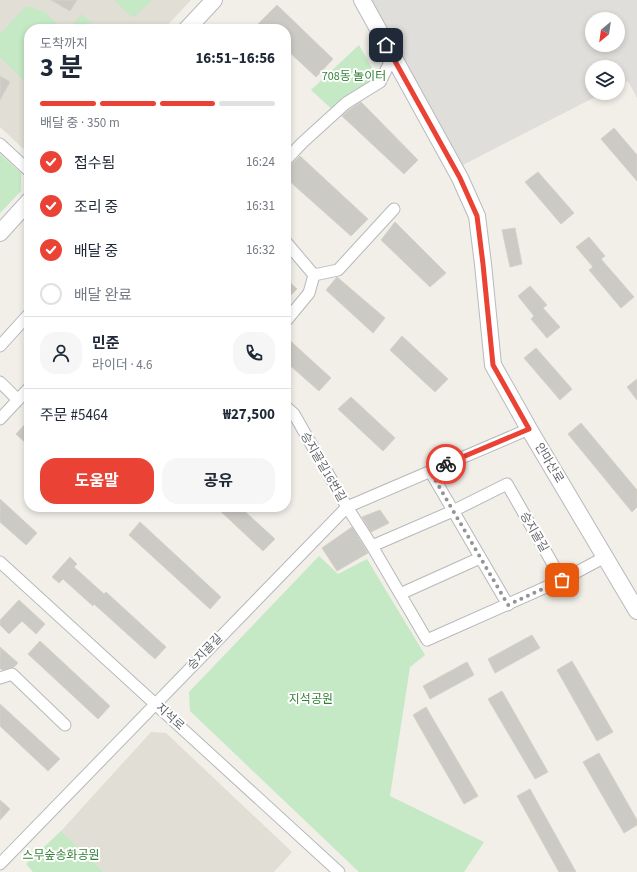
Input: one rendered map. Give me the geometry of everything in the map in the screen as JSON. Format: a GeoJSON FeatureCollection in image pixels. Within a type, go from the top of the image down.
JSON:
{"type":"FeatureCollection","features":[{"type":"Feature","properties":{"kind":"street"},"geometry":{"type":"LineString","coordinates":[[192,24],[214,0]]}},
{"type":"Feature","properties":{"kind":"street","name":"안마산로"},"geometry":{"type":"LineString","coordinates":[[362,0],[460,178],[477,216],[493,365],[529,429],[637,611]]}},
{"type":"Feature","properties":{"kind":"street"},"geometry":{"type":"LineString","coordinates":[[291,155],[346,103],[380,82],[392,56]]}},
{"type":"Feature","properties":{"kind":"street"},"geometry":{"type":"LineString","coordinates":[[0,144],[24,166]]}},
{"type":"Feature","properties":{"kind":"street"},"geometry":{"type":"LineString","coordinates":[[0,232],[24,206]]}},
{"type":"Feature","properties":{"kind":"street"},"geometry":{"type":"LineString","coordinates":[[314,275],[338,270],[394,209]]}},
{"type":"Feature","properties":{"kind":"street"},"geometry":{"type":"LineString","coordinates":[[291,248],[314,275]]}},
{"type":"Feature","properties":{"kind":"street"},"geometry":{"type":"LineString","coordinates":[[291,315],[309,293],[314,275]]}},
{"type":"Feature","properties":{"kind":"street"},"geometry":{"type":"LineString","coordinates":[[0,346],[24,320]]}},
{"type":"Feature","properties":{"kind":"street"},"geometry":{"type":"LineString","coordinates":[[0,382],[18,400]]}},
{"type":"Feature","properties":{"kind":"street"},"geometry":{"type":"LineString","coordinates":[[0,419],[24,393]]}},
{"type":"Feature","properties":{"kind":"street","name":"승지골길16번길"},"geometry":{"type":"LineString","coordinates":[[291,411],[294,414],[347,508],[372,546],[427,640],[508,605]]}},
{"type":"Feature","properties":{"kind":"street","name":"승지골길"},"geometry":{"type":"LineString","coordinates":[[0,864],[347,508],[529,429]]}},
{"type":"Feature","properties":{"kind":"street"},"geometry":{"type":"LineString","coordinates":[[430,471],[508,605],[605,558]]}},
{"type":"Feature","properties":{"kind":"street","name":"승지골길"},"geometry":{"type":"LineString","coordinates":[[453,511],[507,484],[562,580]]}},
{"type":"Feature","properties":{"kind":"street"},"geometry":{"type":"LineString","coordinates":[[372,546],[453,511]]}},
{"type":"Feature","properties":{"kind":"street"},"geometry":{"type":"LineString","coordinates":[[400,594],[480,558]]}},
{"type":"Feature","properties":{"kind":"street","name":"지석로"},"geometry":{"type":"LineString","coordinates":[[0,562],[339,872]]}},
{"type":"Feature","properties":{"kind":"street"},"geometry":{"type":"LineString","coordinates":[[0,678],[12,674],[65,725]]}},
{"type":"Feature","properties":{"kind":"shaded area"},"geometry":{"type":"Polygon","coordinates":[[[0,0],[191,0],[169,24],[24,24],[24,149],[0,127],[0,0]]]}},
{"type":"Feature","properties":{"kind":"shaded area"},"geometry":{"type":"Polygon","coordinates":[[[362,0],[637,0],[637,98],[628,81],[625,82],[625,60],[585,60],[585,100],[589,100],[455,169],[362,0]]]}},
{"type":"Feature","properties":{"kind":"shaded area"},"geometry":{"type":"Polygon","coordinates":[[[151,732],[166,733],[292,852],[274,872],[104,872],[61,831],[151,732]]]}},
{"type":"Feature","properties":{"kind":"green space"},"geometry":{"type":"Polygon","coordinates":[[[114,0],[152,0],[133,18],[114,0]]]}},
{"type":"Feature","properties":{"kind":"green space"},"geometry":{"type":"Polygon","coordinates":[[[26,6],[44,11],[57,24],[24,24],[24,81],[0,57],[0,34],[26,6]]]}},
{"type":"Feature","properties":{"kind":"green space"},"geometry":{"type":"Polygon","coordinates":[[[82,14],[93,24],[73,24],[82,14]]]}},
{"type":"Feature","properties":{"kind":"green space","name":"708동 놀이터"},"geometry":{"type":"Polygon","coordinates":[[[359,45],[380,82],[335,112],[311,90],[359,45]]]}},
{"type":"Feature","properties":{"kind":"green space"},"geometry":{"type":"Polygon","coordinates":[[[0,154],[21,173],[21,191],[0,213],[0,154]]]}},
{"type":"Feature","properties":{"kind":"green space","name":"지석공원"},"geometry":{"type":"Polygon","coordinates":[[[319,556],[338,574],[367,559],[425,655],[410,667],[390,796],[484,842],[464,872],[359,872],[190,711],[189,692],[319,556]]]}},
{"type":"Feature","properties":{"kind":"green space","name":"스무숲송화공원"},"geometry":{"type":"Polygon","coordinates":[[[61,831],[104,872],[33,872],[26,864],[61,831]]]}},
{"type":"Feature","properties":{"kind":"building"},"geometry":{"type":"Polygon","coordinates":[[[51,0],[77,0],[70,11],[51,0]]]}},
{"type":"Feature","properties":{"kind":"building"},"geometry":{"type":"Polygon","coordinates":[[[277,5],[333,59],[316,77],[291,54],[291,24],[258,24],[277,5]]]}},
{"type":"Feature","properties":{"kind":"building"},"geometry":{"type":"Polygon","coordinates":[[[0,76],[10,82],[0,100],[0,76]]]}},
{"type":"Feature","properties":{"kind":"building"},"geometry":{"type":"Polygon","coordinates":[[[361,102],[418,160],[404,174],[342,116],[361,102]]]}},
{"type":"Feature","properties":{"kind":"building"},"geometry":{"type":"Polygon","coordinates":[[[614,128],[637,155],[637,181],[601,139],[614,128]]]}},
{"type":"Feature","properties":{"kind":"building"},"geometry":{"type":"Polygon","coordinates":[[[300,156],[368,219],[351,236],[291,182],[291,165],[300,156]]]}},
{"type":"Feature","properties":{"kind":"building"},"geometry":{"type":"Polygon","coordinates":[[[538,172],[574,213],[561,224],[525,182],[538,172]]]}},
{"type":"Feature","properties":{"kind":"building"},"geometry":{"type":"Polygon","coordinates":[[[395,222],[446,273],[430,287],[381,240],[395,222]]]}},
{"type":"Feature","properties":{"kind":"building"},"geometry":{"type":"Polygon","coordinates":[[[515,228],[522,264],[510,267],[502,230],[515,228]]]}},
{"type":"Feature","properties":{"kind":"building"},"geometry":{"type":"Polygon","coordinates":[[[589,237],[605,256],[601,259],[634,297],[621,308],[589,270],[593,267],[576,247],[589,237]]]}},
{"type":"Feature","properties":{"kind":"building"},"geometry":{"type":"Polygon","coordinates":[[[337,277],[385,318],[373,333],[326,290],[337,277]]]}},
{"type":"Feature","properties":{"kind":"building"},"geometry":{"type":"Polygon","coordinates":[[[291,284],[297,289],[291,295],[291,284]]]}},
{"type":"Feature","properties":{"kind":"building"},"geometry":{"type":"Polygon","coordinates":[[[530,286],[547,305],[543,308],[560,327],[547,338],[531,319],[534,316],[518,296],[530,286]]]}},
{"type":"Feature","properties":{"kind":"building"},"geometry":{"type":"Polygon","coordinates":[[[402,336],[448,379],[435,392],[390,350],[402,336]]]}},
{"type":"Feature","properties":{"kind":"building"},"geometry":{"type":"Polygon","coordinates":[[[291,342],[331,378],[319,391],[291,366],[291,342]]]}},
{"type":"Feature","properties":{"kind":"building"},"geometry":{"type":"Polygon","coordinates":[[[536,348],[572,389],[560,400],[524,358],[536,348]]]}},
{"type":"Feature","properties":{"kind":"building"},"geometry":{"type":"Polygon","coordinates":[[[637,379],[637,400],[627,387],[637,379]]]}},
{"type":"Feature","properties":{"kind":"building"},"geometry":{"type":"Polygon","coordinates":[[[351,397],[395,438],[383,451],[338,409],[351,397]]]}},
{"type":"Feature","properties":{"kind":"building"},"geometry":{"type":"Polygon","coordinates":[[[581,423],[637,490],[637,507],[632,512],[568,434],[581,423]]]}},
{"type":"Feature","properties":{"kind":"building"},"geometry":{"type":"Polygon","coordinates":[[[24,425],[24,441],[16,434],[24,425]]]}},
{"type":"Feature","properties":{"kind":"building"},"geometry":{"type":"Polygon","coordinates":[[[0,499],[37,533],[26,545],[0,522],[0,499]]]}},
{"type":"Feature","properties":{"kind":"building"},"geometry":{"type":"Polygon","coordinates":[[[380,510],[389,523],[371,532],[362,517],[380,510]]]}},
{"type":"Feature","properties":{"kind":"building"},"geometry":{"type":"Polygon","coordinates":[[[221,512],[245,512],[275,539],[263,551],[221,512]]]}},
{"type":"Feature","properties":{"kind":"building"},"geometry":{"type":"Polygon","coordinates":[[[140,522],[221,597],[210,609],[129,535],[140,522]]]}},
{"type":"Feature","properties":{"kind":"building"},"geometry":{"type":"Polygon","coordinates":[[[352,527],[368,553],[337,571],[322,548],[352,527]]]}},
{"type":"Feature","properties":{"kind":"building"},"geometry":{"type":"Polygon","coordinates":[[[70,557],[77,564],[74,567],[104,594],[106,592],[166,647],[155,659],[94,604],[93,606],[63,579],[59,583],[52,577],[70,557]]]}},
{"type":"Feature","properties":{"kind":"building"},"geometry":{"type":"Polygon","coordinates":[[[19,600],[45,624],[36,634],[22,621],[9,634],[0,625],[0,620],[19,600]]]}},
{"type":"Feature","properties":{"kind":"building"},"geometry":{"type":"Polygon","coordinates":[[[532,635],[540,648],[495,673],[488,659],[532,635]]]}},
{"type":"Feature","properties":{"kind":"building"},"geometry":{"type":"Polygon","coordinates":[[[40,641],[110,706],[98,719],[28,654],[40,641]]]}},
{"type":"Feature","properties":{"kind":"building"},"geometry":{"type":"Polygon","coordinates":[[[0,647],[18,663],[14,667],[2,670],[0,668],[0,647]]]}},
{"type":"Feature","properties":{"kind":"building"},"geometry":{"type":"Polygon","coordinates":[[[572,661],[613,732],[597,741],[557,670],[572,661]]]}},
{"type":"Feature","properties":{"kind":"building"},"geometry":{"type":"Polygon","coordinates":[[[467,662],[474,675],[430,699],[423,686],[467,662]]]}},
{"type":"Feature","properties":{"kind":"building"},"geometry":{"type":"Polygon","coordinates":[[[502,691],[548,772],[535,779],[488,699],[502,691]]]}},
{"type":"Feature","properties":{"kind":"building"},"geometry":{"type":"Polygon","coordinates":[[[0,704],[60,759],[48,771],[0,726],[0,704]]]}},
{"type":"Feature","properties":{"kind":"building"},"geometry":{"type":"Polygon","coordinates":[[[426,707],[478,796],[464,804],[413,715],[426,707]]]}},
{"type":"Feature","properties":{"kind":"building"},"geometry":{"type":"Polygon","coordinates":[[[599,753],[637,820],[637,825],[624,833],[583,762],[599,753]]]}},
{"type":"Feature","properties":{"kind":"building"},"geometry":{"type":"Polygon","coordinates":[[[530,789],[576,872],[559,872],[517,796],[530,789]]]}},
{"type":"Feature","properties":{"kind":"building"},"geometry":{"type":"Polygon","coordinates":[[[0,800],[10,809],[0,820],[0,800]]]}},
{"type":"Feature","properties":{"kind":"way so far"},"geometry":{"type":"LineString","coordinates":[[446,464],[430,471],[508,605],[562,580]]}},
{"type":"Feature","properties":{"kind":"route"},"geometry":{"type":"LineString","coordinates":[[386,45],[460,178],[477,216],[493,365],[529,429],[446,464]]}}]}
